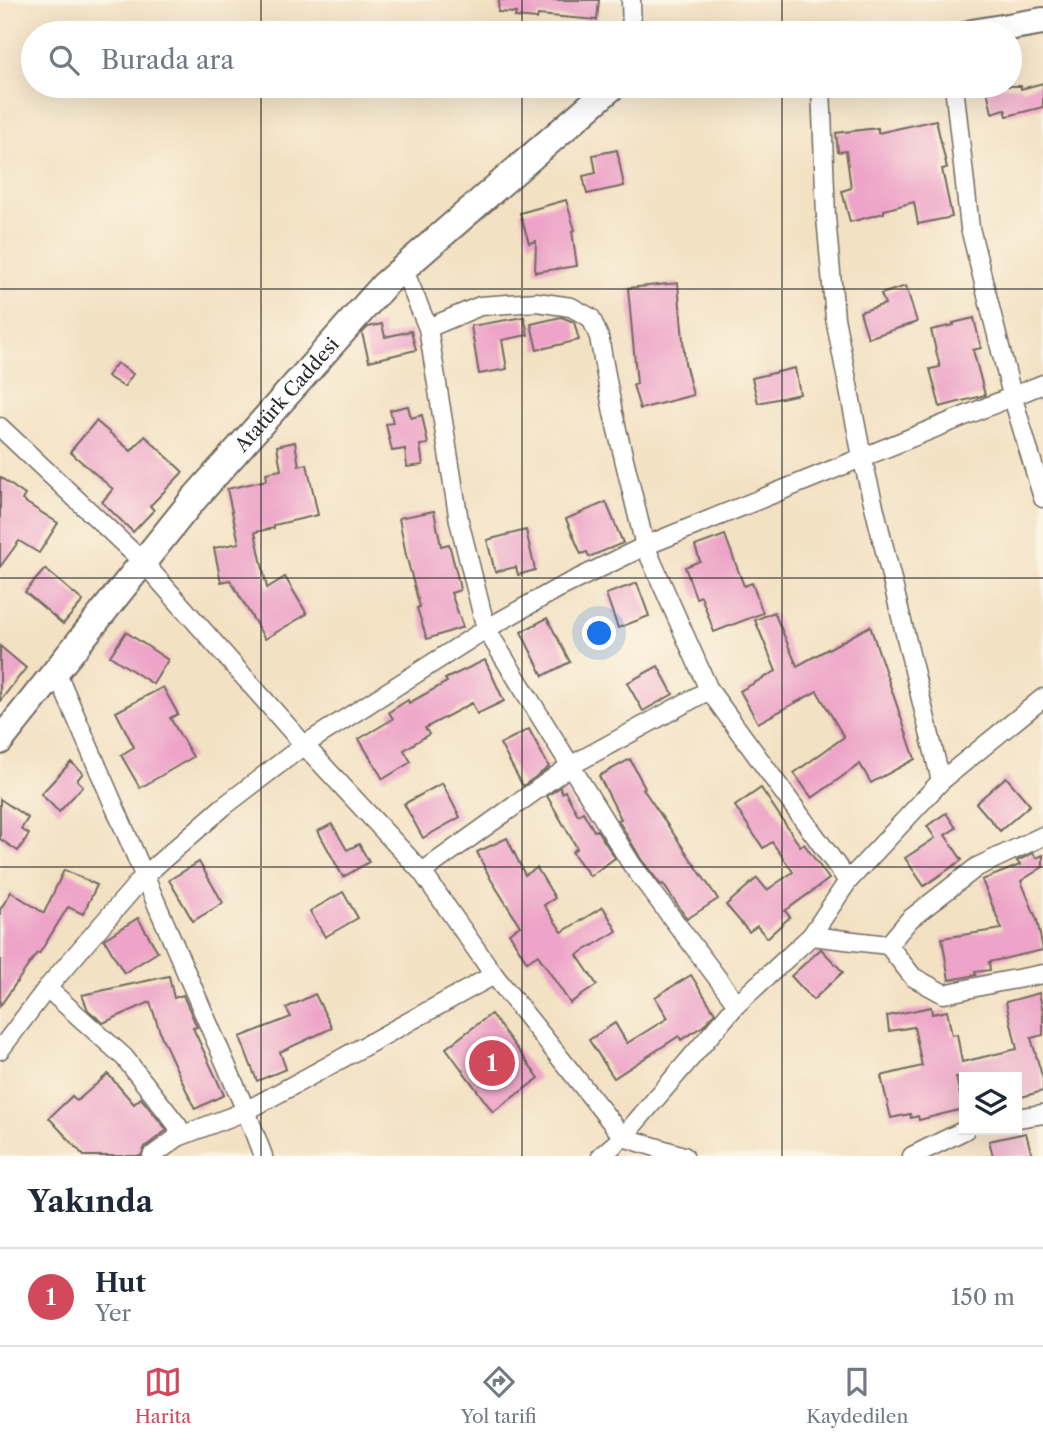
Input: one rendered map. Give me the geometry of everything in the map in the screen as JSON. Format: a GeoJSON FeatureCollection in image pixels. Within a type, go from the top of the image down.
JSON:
{"type":"FeatureCollection","features":[{"type":"Feature","properties":{"kind":"street"},"geometry":{"type":"LineString","coordinates":[[631,0],[632,21]]}},
{"type":"Feature","properties":{"kind":"street"},"geometry":{"type":"LineString","coordinates":[[1022,25],[1043,21]]}},
{"type":"Feature","properties":{"kind":"street","name":"Atatürk Caddesi"},"geometry":{"type":"LineString","coordinates":[[0,741],[210,480],[384,285],[599,98]]}},
{"type":"Feature","properties":{"kind":"street"},"geometry":{"type":"LineString","coordinates":[[821,98],[826,217],[835,318],[862,457],[941,781]]}},
{"type":"Feature","properties":{"kind":"street"},"geometry":{"type":"LineString","coordinates":[[955,98],[970,228],[1012,395],[1043,498]]}},
{"type":"Feature","properties":{"kind":"street"},"geometry":{"type":"LineString","coordinates":[[403,268],[428,328],[459,521],[486,629],[632,865],[737,1003]]}},
{"type":"Feature","properties":{"kind":"street"},"geometry":{"type":"LineString","coordinates":[[428,328],[480,306],[537,302],[570,307],[591,318],[599,337],[645,545],[709,690],[848,881]]}},
{"type":"Feature","properties":{"kind":"street"},"geometry":{"type":"LineString","coordinates":[[0,1049],[47,988],[144,876],[223,807],[304,745],[486,629],[556,589],[645,545],[1043,384]]}},
{"type":"Feature","properties":{"kind":"street"},"geometry":{"type":"LineString","coordinates":[[1,432],[143,562],[304,745],[422,872],[494,975],[623,1137],[684,1156]]}},
{"type":"Feature","properties":{"kind":"street"},"geometry":{"type":"LineString","coordinates":[[56,671],[263,1156]]}},
{"type":"Feature","properties":{"kind":"street"},"geometry":{"type":"LineString","coordinates":[[422,872],[570,766],[709,690]]}},
{"type":"Feature","properties":{"kind":"street"},"geometry":{"type":"LineString","coordinates":[[601,1156],[623,1137],[737,1003],[811,936],[848,881],[941,781],[1043,698]]}},
{"type":"Feature","properties":{"kind":"street"},"geometry":{"type":"LineString","coordinates":[[888,945],[909,919],[977,867],[1043,836]]}},
{"type":"Feature","properties":{"kind":"street"},"geometry":{"type":"LineString","coordinates":[[811,936],[888,945],[913,977],[944,994],[1043,974]]}},
{"type":"Feature","properties":{"kind":"street"},"geometry":{"type":"LineString","coordinates":[[152,1156],[178,1137],[246,1111],[494,975]]}},
{"type":"Feature","properties":{"kind":"street"},"geometry":{"type":"LineString","coordinates":[[47,988],[124,1057],[178,1126],[178,1137]]}},
{"type":"Feature","properties":{"kind":"street"},"geometry":{"type":"LineString","coordinates":[[1022,1117],[1043,1114]]}},
{"type":"Feature","properties":{"kind":"street"},"geometry":{"type":"LineString","coordinates":[[912,1156],[959,1133]]}},
{"type":"Feature","properties":{"kind":"building"},"geometry":{"type":"Polygon","coordinates":[[[499,0],[599,0],[597,20],[538,15],[537,19],[515,17],[516,13],[498,12],[499,0]]]}},
{"type":"Feature","properties":{"kind":"building"},"geometry":{"type":"Polygon","coordinates":[[[1043,83],[1043,107],[1007,116],[1005,109],[992,113],[989,98],[1022,98],[1022,89],[1043,83]]]}},
{"type":"Feature","properties":{"kind":"building"},"geometry":{"type":"Polygon","coordinates":[[[936,120],[947,168],[942,169],[952,217],[918,224],[914,202],[850,222],[842,191],[851,188],[846,151],[838,152],[836,133],[878,128],[878,133],[936,120]]]}},
{"type":"Feature","properties":{"kind":"building"},"geometry":{"type":"Polygon","coordinates":[[[617,150],[624,186],[587,194],[583,176],[596,173],[593,155],[617,150]]]}},
{"type":"Feature","properties":{"kind":"building"},"geometry":{"type":"Polygon","coordinates":[[[566,200],[575,230],[572,231],[577,266],[535,272],[536,241],[529,243],[520,213],[566,200]]]}},
{"type":"Feature","properties":{"kind":"building"},"geometry":{"type":"Polygon","coordinates":[[[678,283],[685,363],[693,395],[640,409],[633,385],[637,384],[628,288],[678,283]]]}},
{"type":"Feature","properties":{"kind":"building"},"geometry":{"type":"Polygon","coordinates":[[[906,286],[917,322],[868,338],[860,312],[885,304],[881,294],[906,286]]]}},
{"type":"Feature","properties":{"kind":"building"},"geometry":{"type":"Polygon","coordinates":[[[524,317],[528,335],[502,340],[507,369],[479,374],[471,326],[524,317]]]}},
{"type":"Feature","properties":{"kind":"building"},"geometry":{"type":"Polygon","coordinates":[[[561,317],[574,322],[579,340],[537,350],[531,324],[561,317]]]}},
{"type":"Feature","properties":{"kind":"building"},"geometry":{"type":"Polygon","coordinates":[[[974,318],[981,348],[973,350],[985,395],[940,407],[930,369],[940,367],[931,330],[974,318]]]}},
{"type":"Feature","properties":{"kind":"building"},"geometry":{"type":"Polygon","coordinates":[[[382,324],[385,337],[411,331],[416,350],[369,361],[362,333],[368,327],[382,324]]]}},
{"type":"Feature","properties":{"kind":"building"},"geometry":{"type":"Polygon","coordinates":[[[117,363],[133,374],[124,387],[107,376],[117,363]]]}},
{"type":"Feature","properties":{"kind":"building"},"geometry":{"type":"Polygon","coordinates":[[[795,368],[800,394],[758,403],[752,378],[795,368]]]}},
{"type":"Feature","properties":{"kind":"building"},"geometry":{"type":"Polygon","coordinates":[[[408,406],[411,418],[422,415],[428,444],[420,445],[423,465],[407,467],[405,449],[392,451],[386,424],[393,423],[390,410],[408,406]]]}},
{"type":"Feature","properties":{"kind":"building"},"geometry":{"type":"Polygon","coordinates":[[[96,421],[131,451],[145,436],[183,472],[150,506],[154,510],[133,532],[102,502],[113,489],[70,452],[96,421]]]}},
{"type":"Feature","properties":{"kind":"building"},"geometry":{"type":"Polygon","coordinates":[[[295,442],[299,466],[307,464],[318,515],[255,532],[267,588],[285,577],[307,614],[265,639],[230,580],[221,582],[214,548],[239,543],[227,489],[267,480],[266,473],[281,470],[277,446],[295,442]]]}},
{"type":"Feature","properties":{"kind":"building"},"geometry":{"type":"Polygon","coordinates":[[[0,477],[25,495],[22,500],[58,523],[39,553],[19,541],[0,567],[0,477]]]}},
{"type":"Feature","properties":{"kind":"building"},"geometry":{"type":"Polygon","coordinates":[[[606,502],[623,543],[589,557],[587,552],[581,554],[566,519],[606,502]]]}},
{"type":"Feature","properties":{"kind":"building"},"geometry":{"type":"Polygon","coordinates":[[[434,511],[441,546],[449,544],[457,575],[460,590],[451,593],[463,627],[427,639],[417,608],[420,607],[399,518],[434,511]]]}},
{"type":"Feature","properties":{"kind":"building"},"geometry":{"type":"Polygon","coordinates":[[[526,530],[535,570],[518,575],[516,567],[495,572],[487,540],[526,530]]]}},
{"type":"Feature","properties":{"kind":"building"},"geometry":{"type":"Polygon","coordinates":[[[725,535],[744,586],[752,583],[763,613],[714,632],[701,596],[696,598],[685,567],[700,561],[695,546],[725,535]]]}},
{"type":"Feature","properties":{"kind":"building"},"geometry":{"type":"Polygon","coordinates":[[[45,569],[83,601],[63,624],[25,592],[45,569]]]}},
{"type":"Feature","properties":{"kind":"building"},"geometry":{"type":"Polygon","coordinates":[[[637,583],[649,616],[618,628],[606,594],[637,583]]]}},
{"type":"Feature","properties":{"kind":"building"},"geometry":{"type":"Polygon","coordinates":[[[774,612],[797,666],[870,626],[915,759],[871,783],[860,764],[812,798],[794,773],[844,737],[817,691],[758,723],[740,691],[776,671],[755,620],[774,612]]]}},
{"type":"Feature","properties":{"kind":"building"},"geometry":{"type":"Polygon","coordinates":[[[547,618],[570,662],[543,676],[521,632],[547,618]]]}},
{"type":"Feature","properties":{"kind":"building"},"geometry":{"type":"Polygon","coordinates":[[[126,632],[168,660],[153,684],[110,656],[126,632]]]}},
{"type":"Feature","properties":{"kind":"building"},"geometry":{"type":"Polygon","coordinates":[[[0,646],[26,668],[0,701],[0,646]]]}},
{"type":"Feature","properties":{"kind":"building"},"geometry":{"type":"Polygon","coordinates":[[[485,660],[504,701],[477,714],[472,703],[425,728],[429,734],[404,750],[411,762],[383,779],[359,739],[393,719],[389,712],[408,700],[409,703],[447,682],[445,679],[485,660]]]}},
{"type":"Feature","properties":{"kind":"building"},"geometry":{"type":"Polygon","coordinates":[[[658,666],[673,694],[643,711],[627,683],[658,666]]]}},
{"type":"Feature","properties":{"kind":"building"},"geometry":{"type":"Polygon","coordinates":[[[163,687],[178,714],[170,718],[193,757],[140,788],[121,755],[134,747],[116,712],[163,687]]]}},
{"type":"Feature","properties":{"kind":"building"},"geometry":{"type":"Polygon","coordinates":[[[529,729],[549,767],[523,786],[500,744],[529,729]]]}},
{"type":"Feature","properties":{"kind":"building"},"geometry":{"type":"Polygon","coordinates":[[[630,759],[645,788],[643,789],[718,899],[687,919],[663,884],[661,885],[641,859],[618,820],[621,819],[599,776],[630,759]]]}},
{"type":"Feature","properties":{"kind":"building"},"geometry":{"type":"Polygon","coordinates":[[[71,762],[83,773],[77,780],[83,786],[59,812],[41,794],[71,762]]]}},
{"type":"Feature","properties":{"kind":"building"},"geometry":{"type":"Polygon","coordinates":[[[1006,777],[1030,805],[1000,831],[976,803],[1006,777]]]}},
{"type":"Feature","properties":{"kind":"building"},"geometry":{"type":"Polygon","coordinates":[[[442,783],[460,817],[423,838],[404,804],[442,783]]]}},
{"type":"Feature","properties":{"kind":"building"},"geometry":{"type":"Polygon","coordinates":[[[560,787],[578,815],[583,812],[594,831],[597,830],[615,858],[590,876],[572,852],[577,848],[547,796],[560,787]]]}},
{"type":"Feature","properties":{"kind":"building"},"geometry":{"type":"Polygon","coordinates":[[[761,788],[800,846],[804,844],[829,879],[785,911],[790,917],[767,938],[757,926],[749,932],[726,905],[757,878],[767,890],[793,872],[772,842],[763,848],[735,806],[761,788]]]}},
{"type":"Feature","properties":{"kind":"building"},"geometry":{"type":"Polygon","coordinates":[[[0,799],[28,818],[21,829],[29,834],[18,851],[0,839],[0,799]]]}},
{"type":"Feature","properties":{"kind":"building"},"geometry":{"type":"Polygon","coordinates":[[[946,813],[956,828],[945,835],[962,860],[924,886],[905,858],[935,838],[927,826],[946,813]]]}},
{"type":"Feature","properties":{"kind":"building"},"geometry":{"type":"Polygon","coordinates":[[[332,824],[347,850],[359,844],[369,862],[343,877],[318,831],[332,824]]]}},
{"type":"Feature","properties":{"kind":"building"},"geometry":{"type":"Polygon","coordinates":[[[507,838],[525,875],[537,868],[555,898],[544,905],[562,932],[603,907],[617,931],[577,955],[597,985],[570,1003],[538,955],[527,962],[509,933],[520,926],[477,852],[507,838]]]}},
{"type":"Feature","properties":{"kind":"building"},"geometry":{"type":"Polygon","coordinates":[[[1033,853],[1036,858],[1043,855],[1043,867],[1021,881],[1037,920],[1043,950],[989,962],[990,970],[949,980],[942,938],[1002,929],[982,880],[1020,865],[1017,861],[1033,853]]]}},
{"type":"Feature","properties":{"kind":"building"},"geometry":{"type":"Polygon","coordinates":[[[199,862],[223,903],[193,921],[169,880],[199,862]]]}},
{"type":"Feature","properties":{"kind":"building"},"geometry":{"type":"Polygon","coordinates":[[[64,870],[97,885],[83,914],[68,907],[39,954],[37,953],[0,1006],[0,910],[11,892],[44,913],[64,870]]]}},
{"type":"Feature","properties":{"kind":"building"},"geometry":{"type":"Polygon","coordinates":[[[343,892],[358,918],[325,937],[310,911],[343,892]]]}},
{"type":"Feature","properties":{"kind":"building"},"geometry":{"type":"Polygon","coordinates":[[[138,918],[158,952],[124,973],[104,939],[138,918]]]}},
{"type":"Feature","properties":{"kind":"building"},"geometry":{"type":"Polygon","coordinates":[[[821,949],[843,972],[813,1000],[791,976],[821,949]]]}},
{"type":"Feature","properties":{"kind":"building"},"geometry":{"type":"Polygon","coordinates":[[[691,975],[715,1013],[703,1026],[681,1040],[679,1036],[614,1078],[589,1040],[615,1023],[627,1043],[668,1018],[655,997],[691,975]]]}},
{"type":"Feature","properties":{"kind":"building"},"geometry":{"type":"Polygon","coordinates":[[[169,976],[174,998],[183,995],[197,1027],[193,1028],[224,1095],[195,1109],[162,1038],[150,1002],[103,1023],[88,1010],[82,995],[169,976]]]}},
{"type":"Feature","properties":{"kind":"building"},"geometry":{"type":"Polygon","coordinates":[[[1039,993],[1043,1012],[1043,1035],[1031,1038],[1043,1079],[1043,1091],[1022,1097],[1022,1072],[959,1072],[959,1077],[956,1077],[959,1110],[919,1120],[918,1116],[911,1118],[910,1114],[891,1118],[881,1076],[922,1066],[914,1027],[889,1031],[887,1016],[931,1007],[932,1014],[947,1011],[952,1035],[957,1034],[962,1062],[1017,1049],[1006,1002],[1039,993]]]}},
{"type":"Feature","properties":{"kind":"building"},"geometry":{"type":"Polygon","coordinates":[[[315,994],[332,1028],[280,1052],[286,1069],[257,1081],[240,1037],[291,1017],[286,1008],[315,994]]]}},
{"type":"Feature","properties":{"kind":"building"},"geometry":{"type":"Polygon","coordinates":[[[491,1014],[539,1078],[493,1112],[446,1048],[491,1014]]]}},
{"type":"Feature","properties":{"kind":"building"},"geometry":{"type":"Polygon","coordinates":[[[108,1074],[134,1104],[141,1098],[167,1130],[145,1147],[141,1156],[84,1156],[49,1118],[72,1096],[77,1101],[108,1074]]]}},
{"type":"Feature","properties":{"kind":"building"},"geometry":{"type":"Polygon","coordinates":[[[1026,1133],[1032,1156],[993,1156],[989,1141],[1026,1133]]]}},
{"type":"Feature","properties":{"kind":"place","name":"Hut"},"geometry":{"type":"Point","coordinates":[492,1063]}}]}
